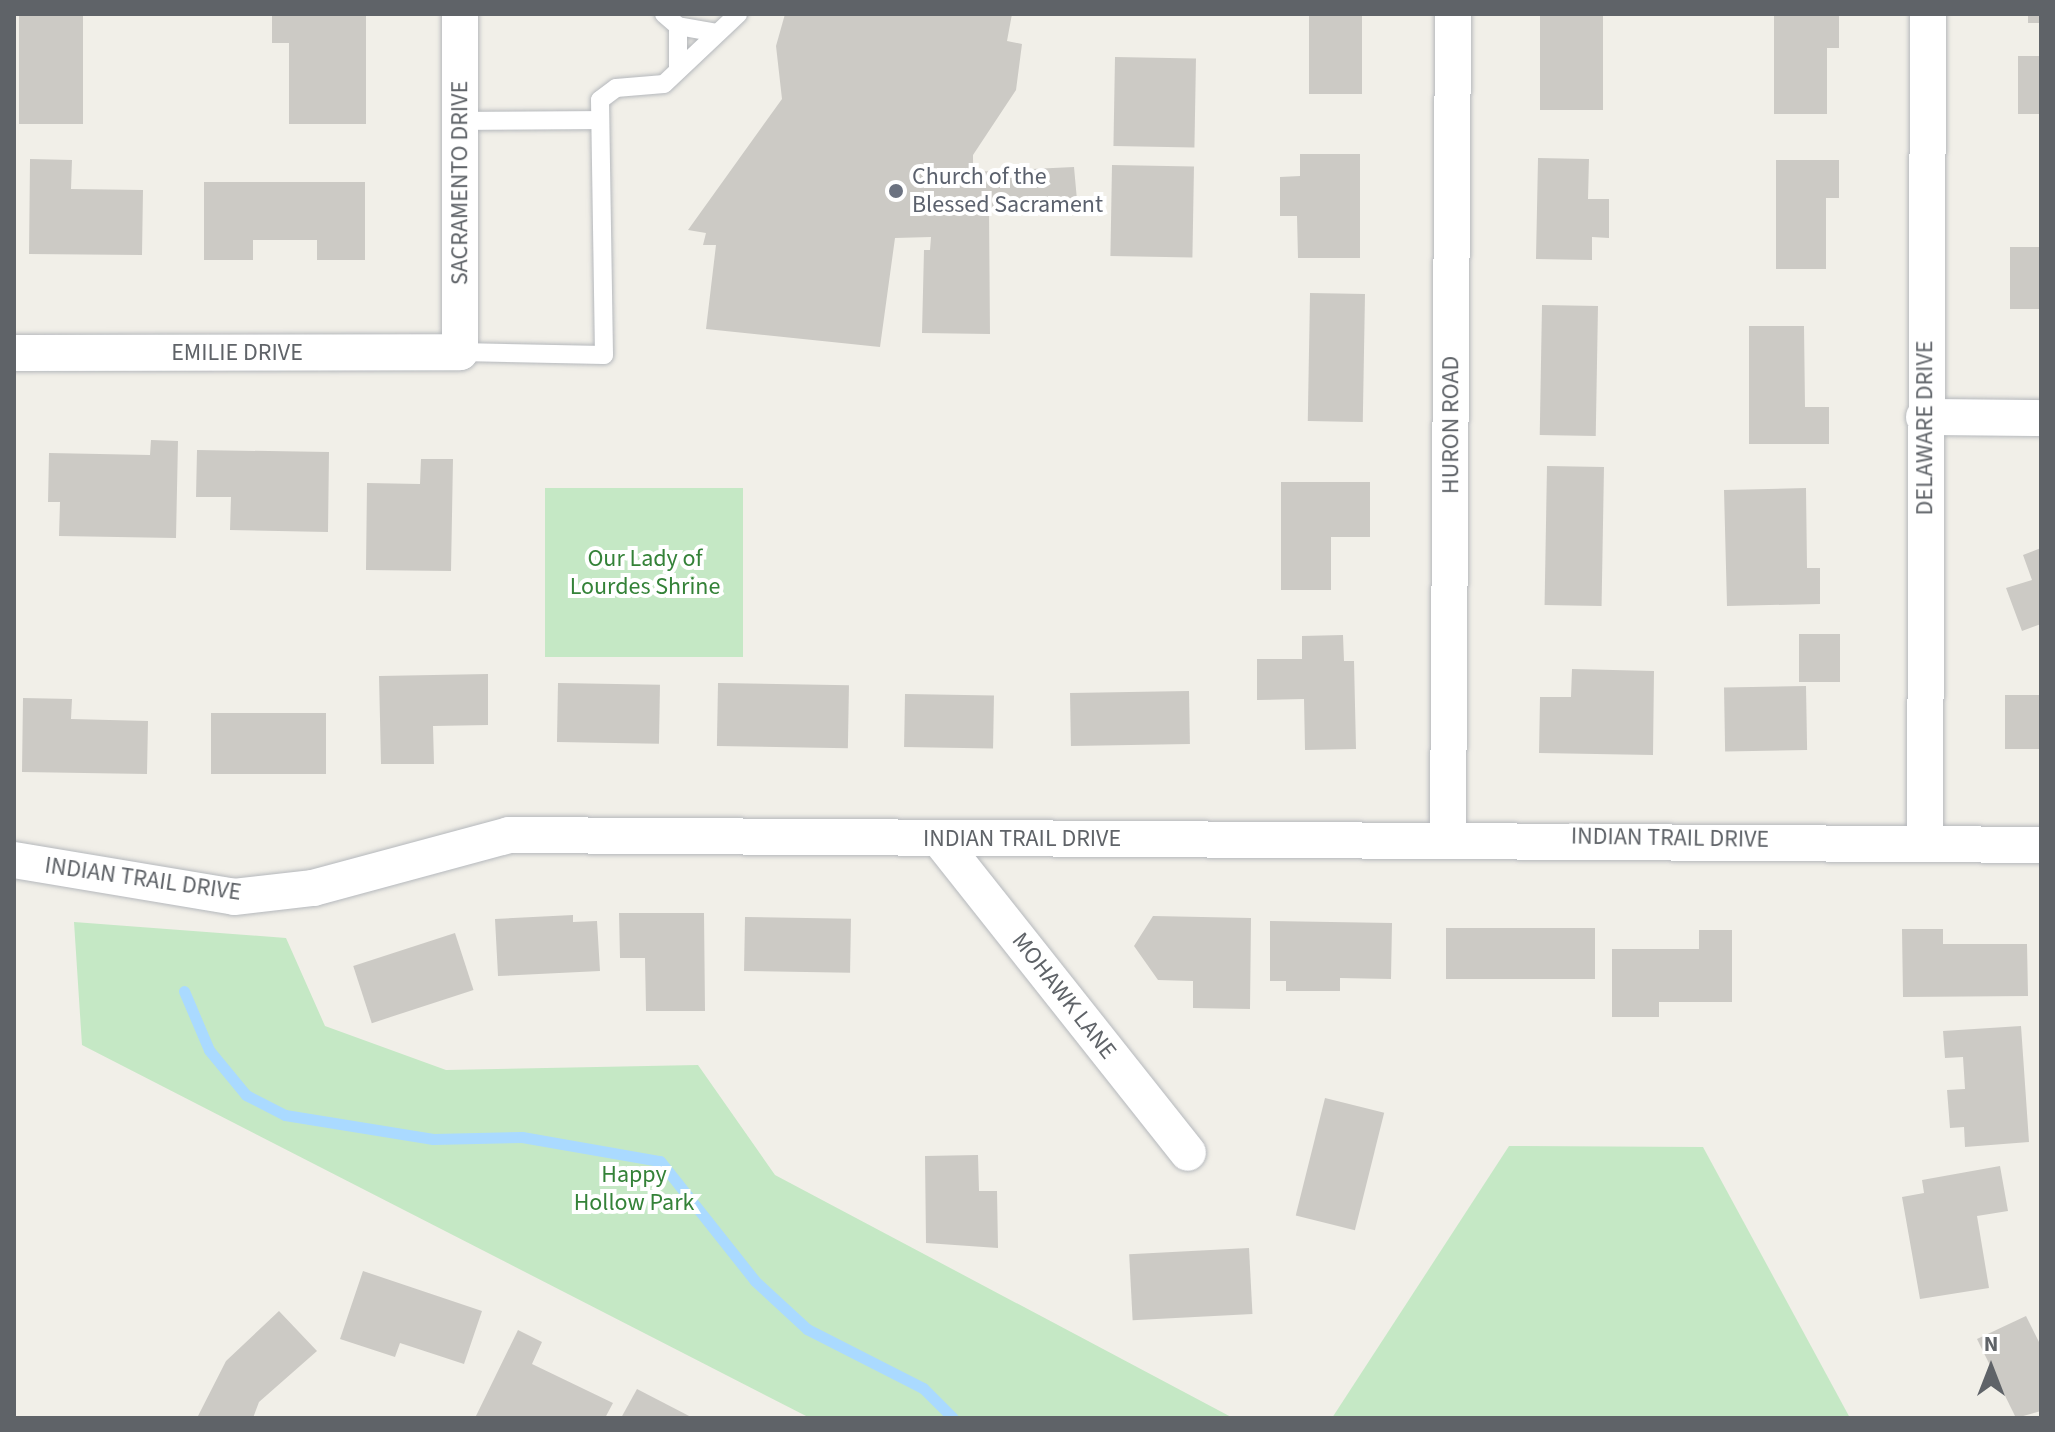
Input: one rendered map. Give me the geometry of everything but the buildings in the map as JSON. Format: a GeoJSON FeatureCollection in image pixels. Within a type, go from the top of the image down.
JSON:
{"type":"FeatureCollection","features":[{"type":"Feature","properties":{"kind":"street","name":"SACRAMENTO DRIVE"},"geometry":{"type":"LineString","coordinates":[[460,14],[460,352]]}},
{"type":"Feature","properties":{"kind":"street","name":"HURON ROAD"},"geometry":{"type":"LineString","coordinates":[[1448,835],[1453,14]]}},
{"type":"Feature","properties":{"kind":"street","name":"DELAWARE DRIVE"},"geometry":{"type":"LineString","coordinates":[[1925,842],[1924,417],[1928,14]]}},
{"type":"Feature","properties":{"kind":"street","name":"EMILIE DRIVE"},"geometry":{"type":"LineString","coordinates":[[14,353],[460,352]]}},
{"type":"Feature","properties":{"kind":"street"},"geometry":{"type":"LineString","coordinates":[[1924,417],[2041,418]]}},
{"type":"Feature","properties":{"kind":"street","name":"INDIAN TRAIL DRIVE"},"geometry":{"type":"LineString","coordinates":[[14,860],[234,897],[313,888],[509,835],[940,840],[1448,835],[2041,845]]}},
{"type":"Feature","properties":{"kind":"street","name":"MOHAWK LANE"},"geometry":{"type":"LineString","coordinates":[[940,840],[1188,1153]]}},
{"type":"Feature","properties":{"kind":"lane"},"geometry":{"type":"LineString","coordinates":[[460,352],[604,355],[600,120],[605,92],[664,84],[738,14]]}},
{"type":"Feature","properties":{"kind":"lane"},"geometry":{"type":"LineString","coordinates":[[678,70],[671,20],[716,33]]}},
{"type":"Feature","properties":{"kind":"lane"},"geometry":{"type":"LineString","coordinates":[[460,121],[600,120]]}},
{"type":"Feature","properties":{"kind":"green space","name":"Our Lady of Lourdes Shrine"},"geometry":{"type":"Polygon","coordinates":[[[545,488],[743,488],[743,657],[545,657],[545,488]]]}},
{"type":"Feature","properties":{"kind":"green space","name":"Happy Hollow Park"},"geometry":{"type":"Polygon","coordinates":[[[74,922],[286,938],[325,1026],[446,1070],[698,1065],[775,1175],[1233,1418],[810,1418],[82,1045],[74,922]]]}},
{"type":"Feature","properties":{"kind":"green space"},"geometry":{"type":"Polygon","coordinates":[[[1509,1146],[1703,1147],[1850,1418],[1332,1418],[1509,1146]]]}},
{"type":"Feature","properties":{"kind":"waterway"},"geometry":{"type":"LineString","coordinates":[[184,991],[209,1050],[246,1095],[285,1115],[433,1139],[522,1137],[660,1161],[755,1281],[807,1329],[923,1388],[953,1418]]}},
{"type":"Feature","properties":{"kind":"place","name":"Church of the Blessed Sacrament"},"geometry":{"type":"Point","coordinates":[896,191]}}]}
